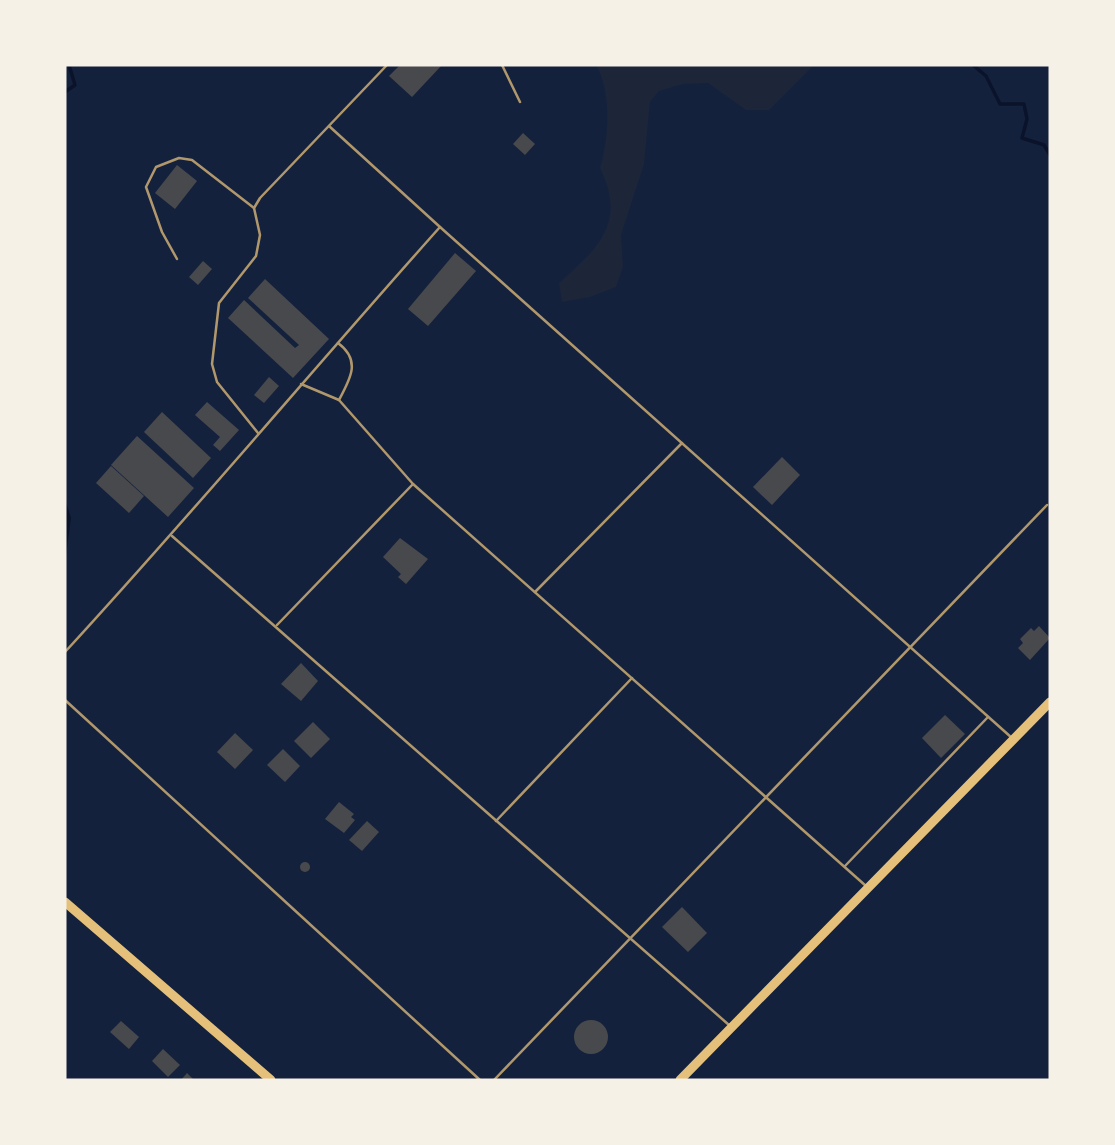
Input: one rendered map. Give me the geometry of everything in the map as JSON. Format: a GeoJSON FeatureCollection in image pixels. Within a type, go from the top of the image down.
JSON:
{"type":"FeatureCollection","features":[{"type":"Feature","properties":{"kind":"main road"},"geometry":{"type":"LineString","coordinates":[[680,1080],[1050,702]]}},
{"type":"Feature","properties":{"kind":"main road"},"geometry":{"type":"LineString","coordinates":[[65,902],[271,1080]]}},
{"type":"Feature","properties":{"kind":"lane"},"geometry":{"type":"LineString","coordinates":[[254,208],[260,198],[387,65]]}},
{"type":"Feature","properties":{"kind":"lane"},"geometry":{"type":"LineString","coordinates":[[502,65],[520,102]]}},
{"type":"Feature","properties":{"kind":"lane"},"geometry":{"type":"LineString","coordinates":[[329,126],[1013,740]]}},
{"type":"Feature","properties":{"kind":"lane"},"geometry":{"type":"LineString","coordinates":[[177,259],[162,232],[146,187],[156,167],[179,158],[192,160],[254,208],[260,235],[256,256],[219,303],[212,363],[217,382],[258,433]]}},
{"type":"Feature","properties":{"kind":"lane"},"geometry":{"type":"LineString","coordinates":[[65,652],[172,536],[300,383],[440,227]]}},
{"type":"Feature","properties":{"kind":"lane"},"geometry":{"type":"LineString","coordinates":[[337,342],[348,351],[354,362],[350,379],[339,400]]}},
{"type":"Feature","properties":{"kind":"lane"},"geometry":{"type":"LineString","coordinates":[[300,383],[339,400],[413,484],[869,888]]}},
{"type":"Feature","properties":{"kind":"lane"},"geometry":{"type":"LineString","coordinates":[[535,592],[682,443]]}},
{"type":"Feature","properties":{"kind":"lane"},"geometry":{"type":"LineString","coordinates":[[277,625],[413,484]]}},
{"type":"Feature","properties":{"kind":"lane"},"geometry":{"type":"LineString","coordinates":[[494,1080],[628,937],[1047,505]]}},
{"type":"Feature","properties":{"kind":"lane"},"geometry":{"type":"LineString","coordinates":[[172,536],[277,625],[731,1027]]}},
{"type":"Feature","properties":{"kind":"lane"},"geometry":{"type":"LineString","coordinates":[[496,821],[632,678]]}},
{"type":"Feature","properties":{"kind":"lane"},"geometry":{"type":"LineString","coordinates":[[65,700],[480,1080]]}},
{"type":"Feature","properties":{"kind":"lane"},"geometry":{"type":"LineString","coordinates":[[845,866],[989,716]]}},
{"type":"Feature","properties":{"kind":"shaded area"},"geometry":{"type":"Polygon","coordinates":[[[596,65],[814,65],[769,110],[746,110],[708,83],[683,84],[659,91],[650,102],[644,164],[621,235],[623,267],[616,287],[590,297],[562,302],[559,283],[596,246],[609,219],[608,187],[600,168],[607,130],[607,102],[596,65]]]}},
{"type":"Feature","properties":{"kind":"shaded area"},"geometry":{"type":"Polygon","coordinates":[[[65,499],[71,518],[65,563],[65,499]]]}},
{"type":"Feature","properties":{"kind":"building"},"geometry":{"type":"Polygon","coordinates":[[[400,65],[442,65],[412,97],[389,76],[400,65]]]}},
{"type":"Feature","properties":{"kind":"building"},"geometry":{"type":"Polygon","coordinates":[[[523,133],[535,144],[525,155],[513,144],[523,133]]]}},
{"type":"Feature","properties":{"kind":"building"},"geometry":{"type":"Polygon","coordinates":[[[177,165],[197,181],[175,209],[155,193],[177,165]]]}},
{"type":"Feature","properties":{"kind":"building"},"geometry":{"type":"Polygon","coordinates":[[[455,253],[476,271],[428,326],[408,309],[455,253]]]}},
{"type":"Feature","properties":{"kind":"building"},"geometry":{"type":"Polygon","coordinates":[[[203,261],[212,269],[198,285],[189,277],[203,261]]]}},
{"type":"Feature","properties":{"kind":"building"},"geometry":{"type":"Polygon","coordinates":[[[265,279],[329,339],[293,378],[228,318],[244,300],[295,348],[299,345],[248,298],[265,279]]]}},
{"type":"Feature","properties":{"kind":"building"},"geometry":{"type":"Polygon","coordinates":[[[269,377],[279,386],[264,403],[254,395],[269,377]]]}},
{"type":"Feature","properties":{"kind":"building"},"geometry":{"type":"Polygon","coordinates":[[[207,402],[239,430],[220,451],[213,445],[220,437],[195,415],[207,402]]]}},
{"type":"Feature","properties":{"kind":"building"},"geometry":{"type":"Polygon","coordinates":[[[162,412],[211,458],[193,478],[144,432],[162,412]]]}},
{"type":"Feature","properties":{"kind":"building"},"geometry":{"type":"Polygon","coordinates":[[[137,436],[194,488],[168,517],[111,465],[137,436]]]}},
{"type":"Feature","properties":{"kind":"building"},"geometry":{"type":"Polygon","coordinates":[[[782,457],[800,475],[772,505],[753,487],[782,457]]]}},
{"type":"Feature","properties":{"kind":"building"},"geometry":{"type":"Polygon","coordinates":[[[111,466],[144,496],[129,513],[96,483],[111,466]]]}},
{"type":"Feature","properties":{"kind":"building"},"geometry":{"type":"Polygon","coordinates":[[[400,538],[428,559],[406,584],[398,577],[401,574],[383,557],[400,538]]]}},
{"type":"Feature","properties":{"kind":"building"},"geometry":{"type":"Polygon","coordinates":[[[1039,626],[1050,638],[1030,660],[1018,648],[1023,643],[1020,639],[1031,628],[1034,631],[1039,626]]]}},
{"type":"Feature","properties":{"kind":"building"},"geometry":{"type":"Polygon","coordinates":[[[301,663],[318,681],[301,701],[281,684],[301,663]]]}},
{"type":"Feature","properties":{"kind":"building"},"geometry":{"type":"Polygon","coordinates":[[[945,715],[965,734],[941,758],[922,738],[945,715]]]}},
{"type":"Feature","properties":{"kind":"building"},"geometry":{"type":"Polygon","coordinates":[[[313,722],[330,739],[311,758],[294,741],[313,722]]]}},
{"type":"Feature","properties":{"kind":"building"},"geometry":{"type":"Polygon","coordinates":[[[235,733],[253,750],[235,769],[217,752],[235,733]]]}},
{"type":"Feature","properties":{"kind":"building"},"geometry":{"type":"Polygon","coordinates":[[[283,749],[300,766],[285,782],[267,765],[283,749]]]}},
{"type":"Feature","properties":{"kind":"building"},"geometry":{"type":"Polygon","coordinates":[[[339,802],[354,814],[351,817],[355,820],[344,833],[325,819],[339,802]]]}},
{"type":"Feature","properties":{"kind":"building"},"geometry":{"type":"Polygon","coordinates":[[[367,821],[379,832],[362,851],[349,840],[367,821]]]}},
{"type":"Feature","properties":{"kind":"building"},"geometry":{"type":"Polygon","coordinates":[[[305,862],[309,863],[309,871],[305,872],[301,871],[300,867],[301,863],[305,862]]]}},
{"type":"Feature","properties":{"kind":"building"},"geometry":{"type":"Polygon","coordinates":[[[682,907],[707,933],[688,952],[662,927],[682,907]]]}},
{"type":"Feature","properties":{"kind":"building"},"geometry":{"type":"Polygon","coordinates":[[[591,1020],[603,1025],[608,1037],[603,1049],[591,1054],[579,1049],[574,1037],[579,1025],[591,1020]]]}},
{"type":"Feature","properties":{"kind":"building"},"geometry":{"type":"Polygon","coordinates":[[[121,1021],[139,1037],[129,1049],[110,1032],[121,1021]]]}},
{"type":"Feature","properties":{"kind":"building"},"geometry":{"type":"Polygon","coordinates":[[[163,1049],[180,1065],[168,1077],[152,1061],[163,1049]]]}},
{"type":"Feature","properties":{"kind":"building"},"geometry":{"type":"Polygon","coordinates":[[[187,1073],[194,1080],[181,1080],[187,1073]]]}},
{"type":"Feature","properties":{"kind":"waterway"},"geometry":{"type":"LineString","coordinates":[[65,92],[75,85],[69,65]]}},
{"type":"Feature","properties":{"kind":"waterway"},"geometry":{"type":"LineString","coordinates":[[973,65],[986,76],[1000,104],[1024,104],[1027,119],[1022,138],[1044,145],[1050,155]]}}]}
